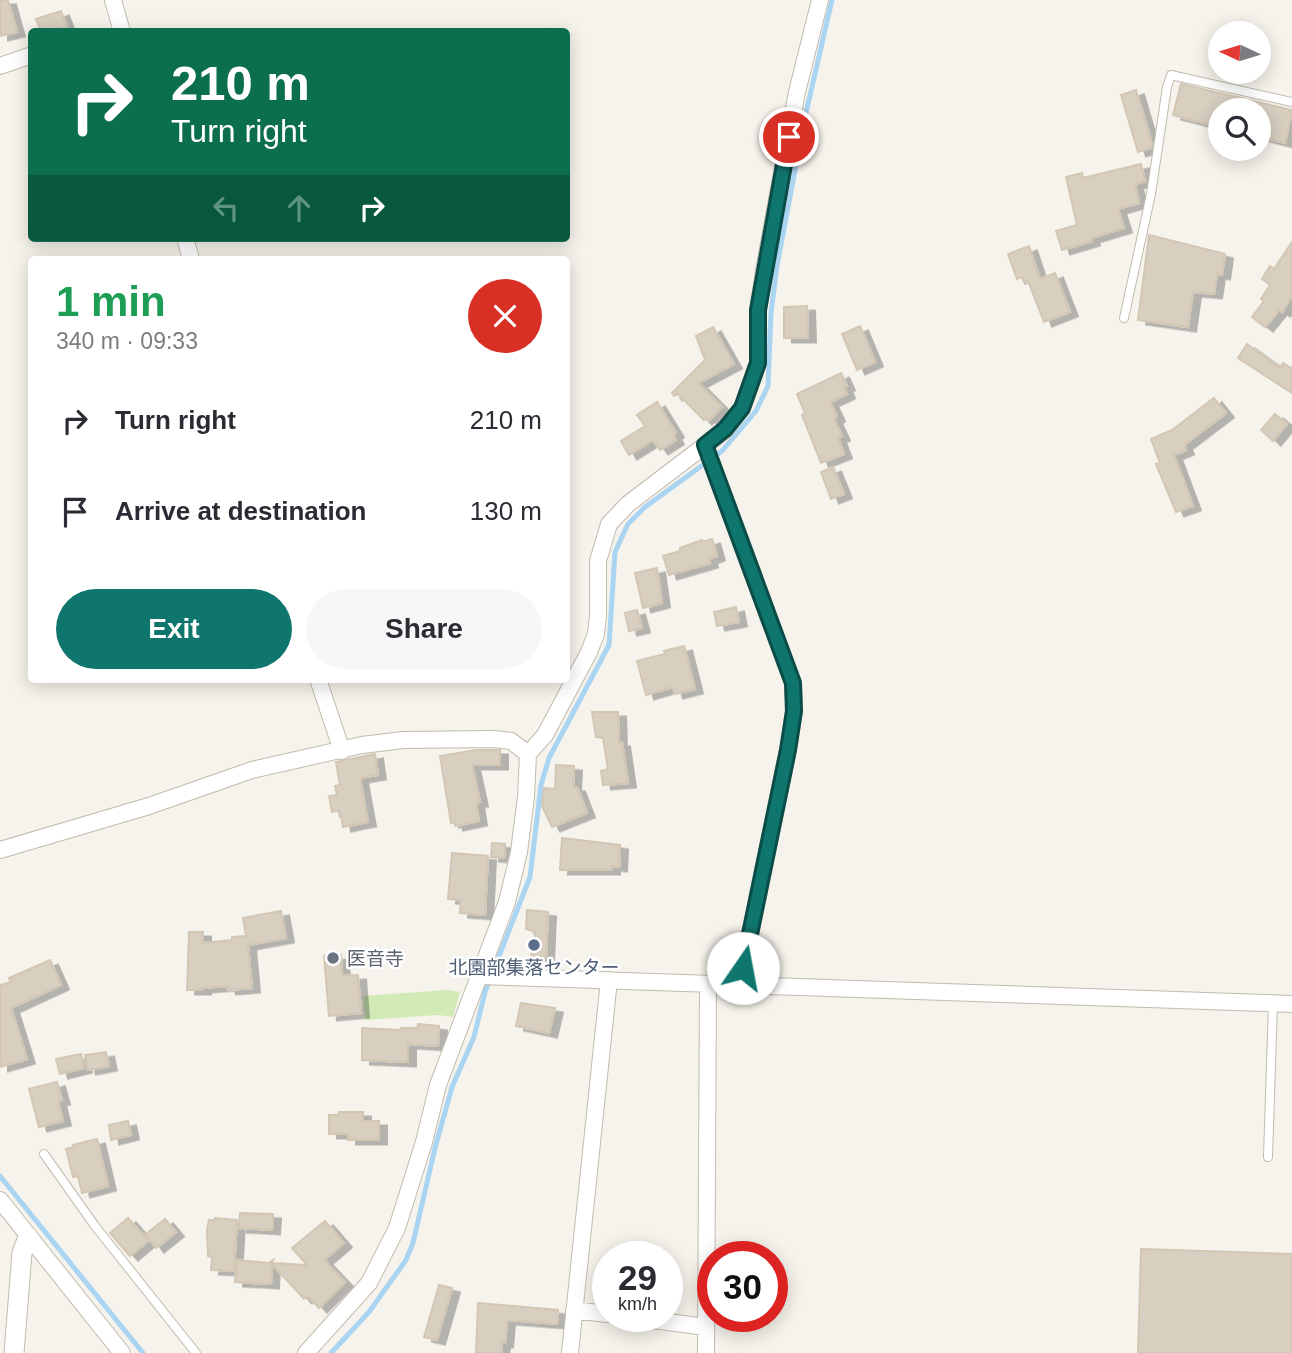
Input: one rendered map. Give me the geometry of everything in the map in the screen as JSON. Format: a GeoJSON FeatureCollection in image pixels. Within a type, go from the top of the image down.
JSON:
{"type":"FeatureCollection","features":[{"type":"Feature","properties":{"kind":"street"},"geometry":{"type":"LineString","coordinates":[[113,0],[121,28]]}},
{"type":"Feature","properties":{"kind":"street"},"geometry":{"type":"LineString","coordinates":[[306,1353],[369,1283],[397,1228],[424,1142],[438,1085],[507,902],[519,852],[528,754],[545,734],[596,634],[598,561],[609,524],[628,503],[725,429],[742,408],[758,363],[758,310],[765,265],[797,92],[820,0]]}},
{"type":"Feature","properties":{"kind":"street"},"geometry":{"type":"LineString","coordinates":[[0,66],[28,56]]}},
{"type":"Feature","properties":{"kind":"street"},"geometry":{"type":"LineString","coordinates":[[705,445],[793,683],[794,711],[788,750],[743,968],[733,985]]}},
{"type":"Feature","properties":{"kind":"street"},"geometry":{"type":"LineString","coordinates":[[319,683],[342,751]]}},
{"type":"Feature","properties":{"kind":"street"},"geometry":{"type":"LineString","coordinates":[[0,850],[149,806],[252,770],[362,745],[403,740],[494,739],[511,741],[528,754]]}},
{"type":"Feature","properties":{"kind":"street"},"geometry":{"type":"LineString","coordinates":[[479,976],[1292,1004]]}},
{"type":"Feature","properties":{"kind":"street"},"geometry":{"type":"LineString","coordinates":[[570,1353],[610,980]]}},
{"type":"Feature","properties":{"kind":"street"},"geometry":{"type":"LineString","coordinates":[[707,1241],[708,984]]}},
{"type":"Feature","properties":{"kind":"street"},"geometry":{"type":"LineString","coordinates":[[0,1200],[122,1353]]}},
{"type":"Feature","properties":{"kind":"street"},"geometry":{"type":"LineString","coordinates":[[14,1353],[22,1253],[28,1237]]}},
{"type":"Feature","properties":{"kind":"street"},"geometry":{"type":"LineString","coordinates":[[574,1310],[592,1312]]}},
{"type":"Feature","properties":{"kind":"street"},"geometry":{"type":"LineString","coordinates":[[706,1332],[706,1353]]}},
{"type":"Feature","properties":{"kind":"lane"},"geometry":{"type":"LineString","coordinates":[[1124,318],[1171,75],[1292,102]]}},
{"type":"Feature","properties":{"kind":"lane"},"geometry":{"type":"LineString","coordinates":[[1268,1157],[1273,1003]]}},
{"type":"Feature","properties":{"kind":"lane"},"geometry":{"type":"LineString","coordinates":[[44,1154],[95,1226],[196,1353]]}},
{"type":"Feature","properties":{"kind":"green space"},"geometry":{"type":"Polygon","coordinates":[[[447,990],[460,992],[453,1017],[438,1015],[365,1020],[363,996],[447,990]]]}},
{"type":"Feature","properties":{"kind":"building"},"geometry":{"type":"Polygon","coordinates":[[[0,0],[8,0],[17,32],[0,36],[0,0]]]}},
{"type":"Feature","properties":{"kind":"building"},"geometry":{"type":"Polygon","coordinates":[[[61,11],[67,27],[39,28],[36,19],[61,11]]]}},
{"type":"Feature","properties":{"kind":"building"},"geometry":{"type":"Polygon","coordinates":[[[1181,84],[1241,98],[1208,98],[1208,124],[1173,115],[1181,84]]]}},
{"type":"Feature","properties":{"kind":"building"},"geometry":{"type":"Polygon","coordinates":[[[1136,90],[1152,144],[1151,148],[1138,152],[1121,95],[1136,90]]]}},
{"type":"Feature","properties":{"kind":"building"},"geometry":{"type":"Polygon","coordinates":[[[1271,105],[1292,110],[1285,143],[1271,139],[1271,105]]]}},
{"type":"Feature","properties":{"kind":"building"},"geometry":{"type":"Polygon","coordinates":[[[1141,164],[1145,181],[1135,184],[1139,203],[1118,209],[1124,228],[1062,250],[1056,231],[1077,225],[1066,177],[1082,173],[1083,178],[1141,164]]]}},
{"type":"Feature","properties":{"kind":"building"},"geometry":{"type":"Polygon","coordinates":[[[1149,235],[1225,254],[1222,275],[1217,274],[1214,294],[1193,292],[1188,327],[1138,320],[1149,235]]]}},
{"type":"Feature","properties":{"kind":"building"},"geometry":{"type":"Polygon","coordinates":[[[1292,242],[1292,296],[1282,312],[1279,310],[1265,327],[1252,317],[1264,301],[1261,299],[1270,285],[1262,279],[1270,266],[1274,269],[1292,242]]]}},
{"type":"Feature","properties":{"kind":"building"},"geometry":{"type":"Polygon","coordinates":[[[1029,246],[1040,279],[1055,273],[1070,312],[1044,322],[1028,281],[1024,282],[1022,277],[1017,279],[1008,254],[1029,246]]]}},
{"type":"Feature","properties":{"kind":"building"},"geometry":{"type":"Polygon","coordinates":[[[807,306],[808,338],[784,338],[784,307],[807,306]]]}},
{"type":"Feature","properties":{"kind":"building"},"geometry":{"type":"Polygon","coordinates":[[[860,326],[875,362],[857,370],[842,334],[860,326]]]}},
{"type":"Feature","properties":{"kind":"building"},"geometry":{"type":"Polygon","coordinates":[[[713,327],[734,364],[698,383],[722,407],[709,420],[707,417],[704,420],[678,394],[674,396],[672,393],[705,360],[696,336],[713,327]]]}},
{"type":"Feature","properties":{"kind":"building"},"geometry":{"type":"Polygon","coordinates":[[[1247,344],[1280,368],[1283,363],[1292,369],[1292,393],[1238,358],[1247,344]]]}},
{"type":"Feature","properties":{"kind":"building"},"geometry":{"type":"Polygon","coordinates":[[[841,373],[847,386],[844,387],[847,394],[830,402],[837,417],[834,419],[842,436],[838,438],[844,454],[821,463],[802,415],[805,413],[797,394],[841,373]]]}},
{"type":"Feature","properties":{"kind":"building"},"geometry":{"type":"Polygon","coordinates":[[[1214,398],[1226,413],[1184,445],[1186,450],[1174,455],[1193,506],[1176,512],[1156,464],[1160,463],[1151,439],[1172,430],[1214,398]]]}},
{"type":"Feature","properties":{"kind":"building"},"geometry":{"type":"Polygon","coordinates":[[[657,402],[676,433],[673,435],[676,440],[660,450],[653,440],[629,455],[621,441],[645,426],[637,415],[657,402]]]}},
{"type":"Feature","properties":{"kind":"building"},"geometry":{"type":"Polygon","coordinates":[[[1275,414],[1287,424],[1273,441],[1261,430],[1275,414]]]}},
{"type":"Feature","properties":{"kind":"building"},"geometry":{"type":"Polygon","coordinates":[[[833,467],[844,494],[831,499],[821,472],[833,467]]]}},
{"type":"Feature","properties":{"kind":"building"},"geometry":{"type":"Polygon","coordinates":[[[712,539],[717,556],[709,559],[710,563],[669,575],[663,556],[702,540],[712,539]]]}},
{"type":"Feature","properties":{"kind":"building"},"geometry":{"type":"Polygon","coordinates":[[[657,568],[662,603],[643,608],[635,573],[657,568]]]}},
{"type":"Feature","properties":{"kind":"building"},"geometry":{"type":"Polygon","coordinates":[[[736,607],[739,622],[717,626],[714,612],[736,607]]]}},
{"type":"Feature","properties":{"kind":"building"},"geometry":{"type":"Polygon","coordinates":[[[637,610],[642,628],[629,631],[625,613],[637,610]]]}},
{"type":"Feature","properties":{"kind":"building"},"geometry":{"type":"Polygon","coordinates":[[[684,646],[695,689],[675,694],[673,687],[646,695],[637,661],[684,646]]]}},
{"type":"Feature","properties":{"kind":"building"},"geometry":{"type":"Polygon","coordinates":[[[592,712],[618,712],[619,742],[622,742],[628,783],[603,785],[601,771],[608,769],[603,738],[596,737],[592,712]]]}},
{"type":"Feature","properties":{"kind":"building"},"geometry":{"type":"Polygon","coordinates":[[[476,750],[500,750],[500,765],[472,765],[480,802],[476,803],[479,821],[455,826],[454,822],[451,823],[440,756],[476,750]]]}},
{"type":"Feature","properties":{"kind":"building"},"geometry":{"type":"Polygon","coordinates":[[[375,754],[378,775],[360,778],[368,822],[343,827],[340,810],[332,812],[329,796],[337,795],[335,786],[340,785],[336,762],[375,754]]]}},
{"type":"Feature","properties":{"kind":"building"},"geometry":{"type":"Polygon","coordinates":[[[556,765],[574,766],[573,787],[577,787],[587,813],[552,827],[542,806],[544,788],[555,789],[556,765]]]}},
{"type":"Feature","properties":{"kind":"building"},"geometry":{"type":"Polygon","coordinates":[[[562,838],[620,845],[619,867],[612,866],[612,870],[560,870],[562,838]]]}},
{"type":"Feature","properties":{"kind":"building"},"geometry":{"type":"Polygon","coordinates":[[[492,843],[505,844],[504,858],[491,857],[492,843]]]}},
{"type":"Feature","properties":{"kind":"building"},"geometry":{"type":"Polygon","coordinates":[[[452,853],[488,856],[485,915],[460,913],[461,900],[448,899],[452,853]]]}},
{"type":"Feature","properties":{"kind":"building"},"geometry":{"type":"Polygon","coordinates":[[[527,910],[548,912],[546,957],[531,956],[536,932],[526,929],[527,910]]]}},
{"type":"Feature","properties":{"kind":"building"},"geometry":{"type":"Polygon","coordinates":[[[281,911],[286,938],[248,945],[252,988],[228,990],[227,986],[187,990],[189,932],[203,932],[203,943],[232,940],[232,937],[246,936],[243,918],[281,911]]]}},
{"type":"Feature","properties":{"kind":"building"},"geometry":{"type":"Polygon","coordinates":[[[341,955],[342,976],[358,975],[361,1013],[329,1016],[324,956],[341,955]]]}},
{"type":"Feature","properties":{"kind":"building"},"geometry":{"type":"Polygon","coordinates":[[[50,960],[61,985],[11,1008],[27,1059],[0,1067],[0,985],[11,982],[9,978],[50,960]]]}},
{"type":"Feature","properties":{"kind":"building"},"geometry":{"type":"Polygon","coordinates":[[[521,1003],[555,1008],[549,1033],[516,1026],[521,1003]]]}},
{"type":"Feature","properties":{"kind":"building"},"geometry":{"type":"Polygon","coordinates":[[[418,1024],[439,1026],[438,1046],[408,1044],[408,1062],[362,1060],[362,1028],[401,1030],[417,1028],[418,1024]]]}},
{"type":"Feature","properties":{"kind":"building"},"geometry":{"type":"Polygon","coordinates":[[[106,1052],[109,1066],[88,1070],[85,1055],[106,1052]]]}},
{"type":"Feature","properties":{"kind":"building"},"geometry":{"type":"Polygon","coordinates":[[[81,1054],[84,1068],[60,1074],[56,1059],[81,1054]]]}},
{"type":"Feature","properties":{"kind":"building"},"geometry":{"type":"Polygon","coordinates":[[[57,1082],[62,1100],[58,1101],[63,1121],[39,1127],[29,1089],[57,1082]]]}},
{"type":"Feature","properties":{"kind":"building"},"geometry":{"type":"Polygon","coordinates":[[[339,1112],[363,1112],[363,1121],[379,1121],[379,1140],[348,1140],[348,1134],[329,1134],[329,1115],[338,1115],[339,1112]]]}},
{"type":"Feature","properties":{"kind":"building"},"geometry":{"type":"Polygon","coordinates":[[[128,1121],[131,1135],[111,1140],[109,1125],[128,1121]]]}},
{"type":"Feature","properties":{"kind":"building"},"geometry":{"type":"Polygon","coordinates":[[[97,1139],[108,1186],[82,1193],[78,1176],[73,1177],[66,1149],[97,1139]]]}},
{"type":"Feature","properties":{"kind":"building"},"geometry":{"type":"Polygon","coordinates":[[[240,1213],[273,1214],[272,1230],[239,1228],[240,1213]]]}},
{"type":"Feature","properties":{"kind":"building"},"geometry":{"type":"Polygon","coordinates":[[[128,1218],[148,1241],[130,1256],[110,1233],[128,1218]]]}},
{"type":"Feature","properties":{"kind":"building"},"geometry":{"type":"Polygon","coordinates":[[[165,1219],[176,1232],[156,1248],[146,1234],[165,1219]]]}},
{"type":"Feature","properties":{"kind":"building"},"geometry":{"type":"Polygon","coordinates":[[[209,1220],[237,1220],[234,1271],[211,1270],[212,1257],[208,1256],[207,1230],[209,1220]]]}},
{"type":"Feature","properties":{"kind":"building"},"geometry":{"type":"Polygon","coordinates":[[[325,1221],[344,1243],[324,1260],[345,1282],[319,1308],[308,1296],[304,1299],[272,1264],[271,1284],[235,1282],[237,1260],[269,1263],[273,1260],[272,1263],[307,1265],[292,1248],[325,1221]]]}},
{"type":"Feature","properties":{"kind":"building"},"geometry":{"type":"Polygon","coordinates":[[[1141,1249],[1292,1254],[1292,1353],[1138,1353],[1141,1249]]]}},
{"type":"Feature","properties":{"kind":"building"},"geometry":{"type":"Polygon","coordinates":[[[439,1285],[452,1288],[437,1340],[424,1337],[439,1285]]]}},
{"type":"Feature","properties":{"kind":"building"},"geometry":{"type":"Polygon","coordinates":[[[478,1303],[558,1310],[557,1324],[507,1320],[505,1343],[502,1343],[501,1353],[476,1353],[478,1303]]]}},
{"type":"Feature","properties":{"kind":"waterway"},"geometry":{"type":"LineString","coordinates":[[331,1353],[369,1312],[406,1260],[413,1243],[452,1087],[474,1037],[485,992],[530,877],[541,785],[549,758],[609,645],[615,552],[628,524],[645,507],[722,451],[756,411],[768,386],[771,313],[777,266],[805,117],[832,0]]}},
{"type":"Feature","properties":{"kind":"waterway"},"geometry":{"type":"LineString","coordinates":[[0,1176],[143,1353]]}},
{"type":"Feature","properties":{"kind":"place","name":"北園部集落センター"},"geometry":{"type":"Point","coordinates":[534,945]}},
{"type":"Feature","properties":{"kind":"place","name":"医音寺"},"geometry":{"type":"Point","coordinates":[333,958]}},
{"type":"Feature","properties":{"kind":"route"},"geometry":{"type":"LineString","coordinates":[[743,968],[788,750],[794,711],[793,683],[705,445],[725,429],[742,408],[758,363],[758,310],[789,137]]}}]}
